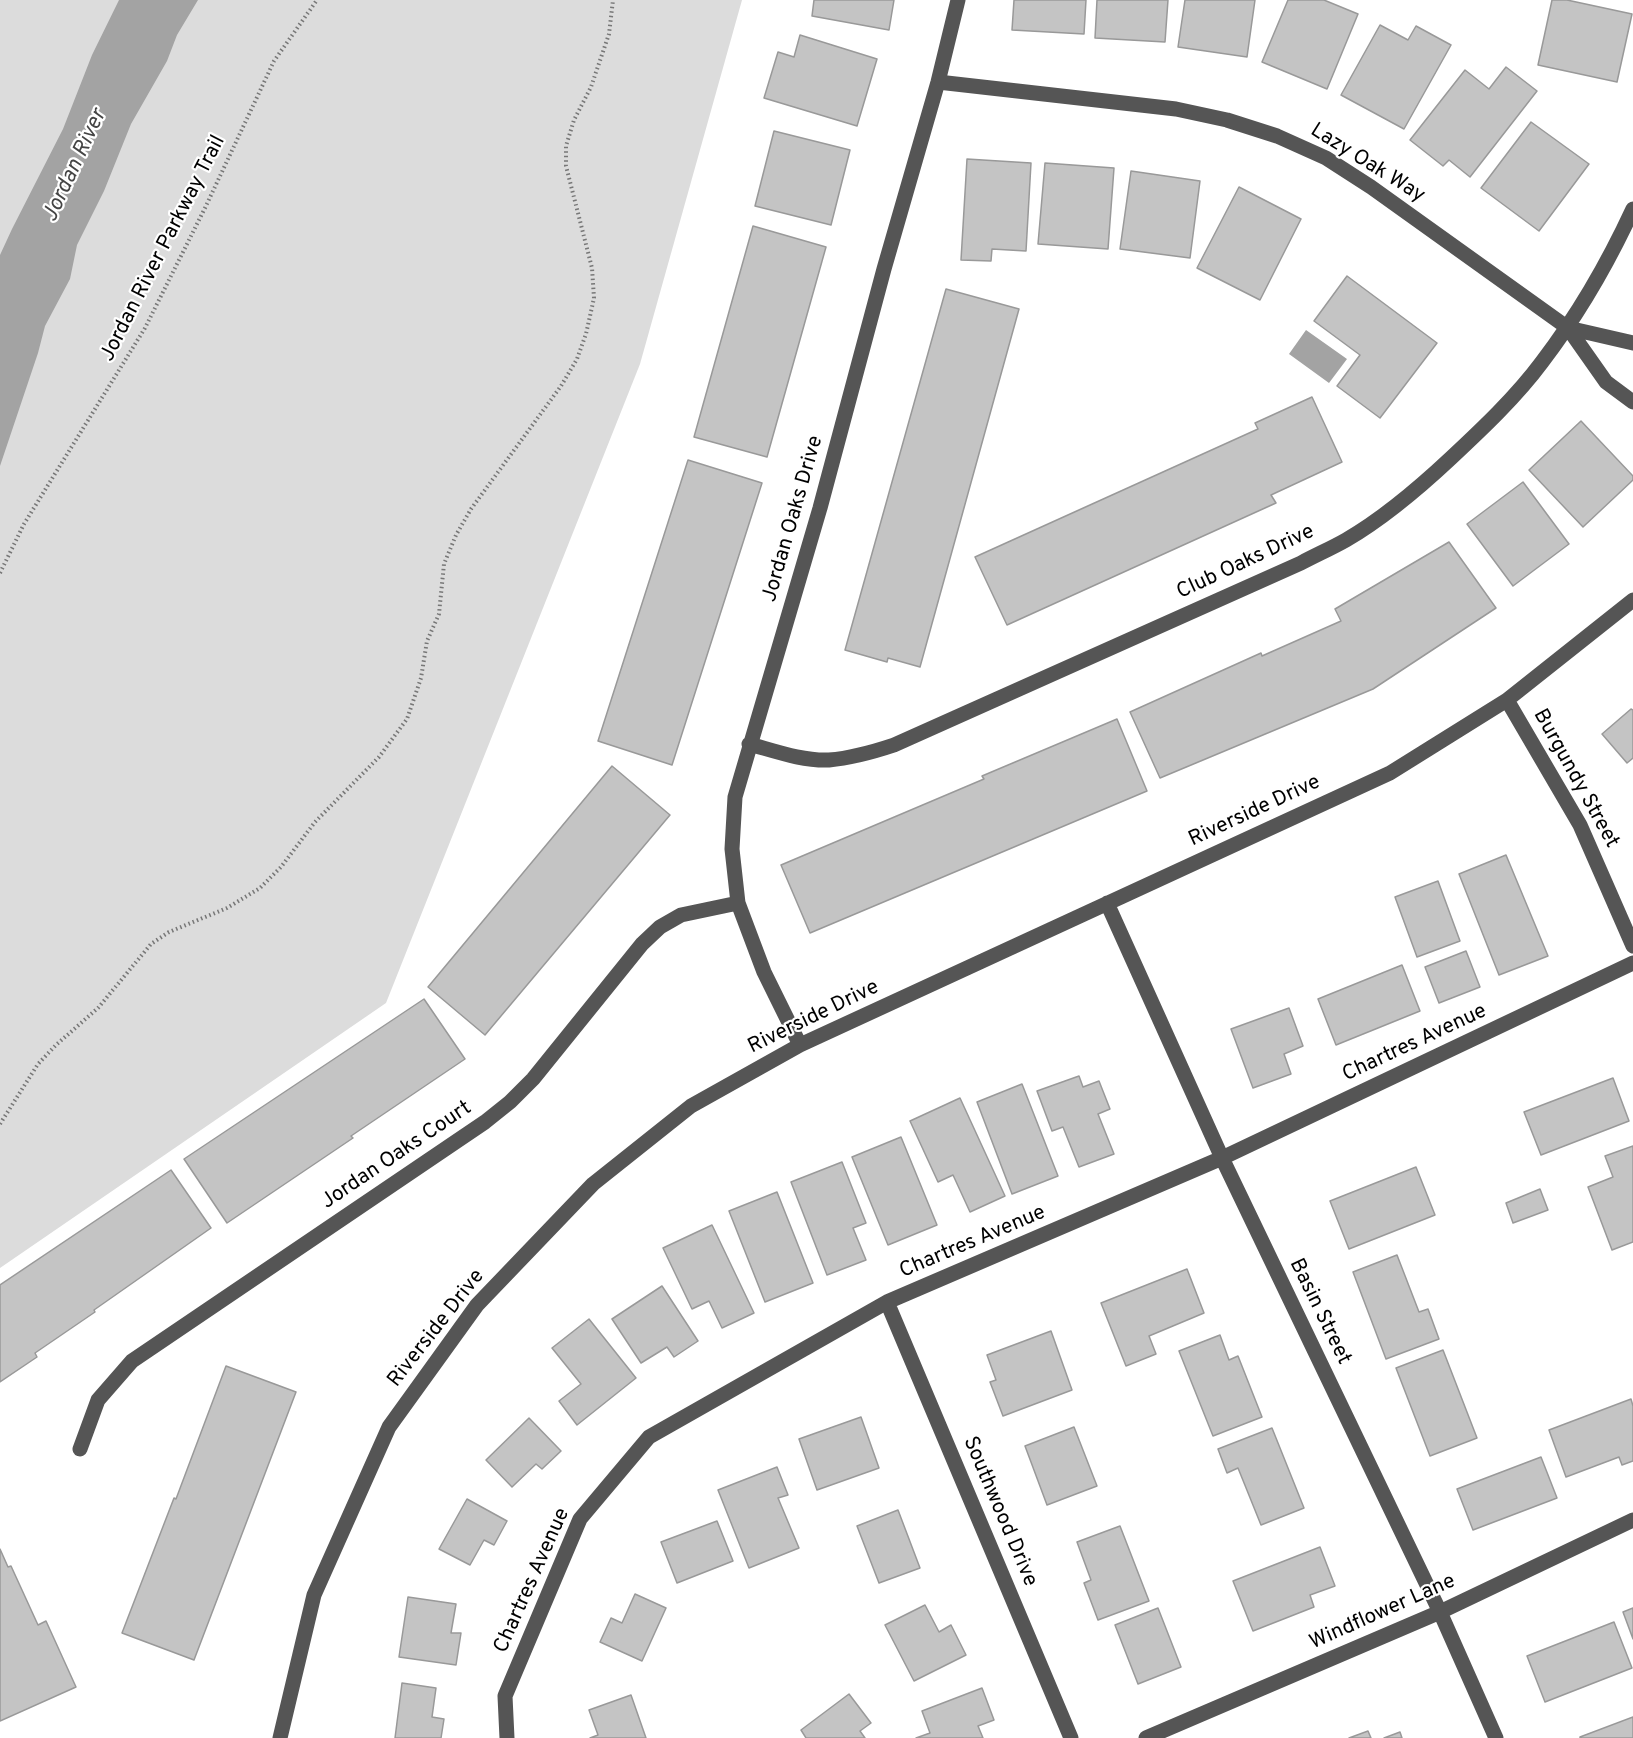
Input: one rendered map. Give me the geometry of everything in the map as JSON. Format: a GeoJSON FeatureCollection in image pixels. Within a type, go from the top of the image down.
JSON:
{"type":"FeatureCollection","features":[{"type":"Feature","properties":{"kind":"street","name":"Jordan Oaks Drive"},"geometry":{"type":"LineString","coordinates":[[800,1045],[764,972],[738,903],[732,849],[735,797],[820,508],[884,269],[938,82],[958,0]]}},
{"type":"Feature","properties":{"kind":"street","name":"Lazy Oak Way"},"geometry":{"type":"LineString","coordinates":[[938,82],[1176,109],[1227,120],[1277,136],[1326,158],[1371,187],[1568,328],[1606,382],[1633,402]]}},
{"type":"Feature","properties":{"kind":"street","name":"Club Oaks Drive"},"geometry":{"type":"LineString","coordinates":[[749,744],[796,757],[827,760],[861,756],[894,745],[1347,539],[1430,478],[1486,425],[1541,365],[1568,328],[1616,246],[1633,209]]}},
{"type":"Feature","properties":{"kind":"street","name":"Lazy Oak Way"},"geometry":{"type":"LineString","coordinates":[[1568,328],[1633,343]]}},
{"type":"Feature","properties":{"kind":"street","name":"Riverside Drive"},"geometry":{"type":"LineString","coordinates":[[280,1738],[314,1595],[389,1427],[477,1305],[593,1184],[691,1106],[800,1045],[1390,773],[1507,700],[1633,600]]}},
{"type":"Feature","properties":{"kind":"street","name":"Burgundy Street"},"geometry":{"type":"LineString","coordinates":[[1507,700],[1580,825],[1633,946]]}},
{"type":"Feature","properties":{"kind":"street","name":"Jordan Oaks Court"},"geometry":{"type":"LineString","coordinates":[[80,1449],[98,1400],[132,1361],[485,1122],[510,1102],[533,1079],[642,944],[660,927],[681,915],[738,903]]}},
{"type":"Feature","properties":{"kind":"street","name":"Basin Street"},"geometry":{"type":"LineString","coordinates":[[1107,903],[1222,1158],[1440,1612],[1496,1738]]}},
{"type":"Feature","properties":{"kind":"street","name":"Chartres Avenue"},"geometry":{"type":"LineString","coordinates":[[507,1738],[505,1696],[580,1519],[649,1437],[887,1302],[1222,1158],[1633,963]]}},
{"type":"Feature","properties":{"kind":"street","name":"Southwood Drive"},"geometry":{"type":"LineString","coordinates":[[887,1302],[1071,1738]]}},
{"type":"Feature","properties":{"kind":"street","name":"Windflower Lane"},"geometry":{"type":"LineString","coordinates":[[1146,1738],[1440,1612],[1633,1520]]}},
{"type":"Feature","properties":{"kind":"path","name":"Jordan River Parkway Trail"},"geometry":{"type":"LineString","coordinates":[[0,573],[24,524],[145,328],[205,208],[274,61],[316,0]]}},
{"type":"Feature","properties":{"kind":"path"},"geometry":{"type":"LineString","coordinates":[[0,1124],[38,1064],[98,1008],[151,944],[169,932],[227,908],[260,888],[281,867],[315,822],[379,757],[407,719],[421,678],[428,641],[439,614],[444,564],[456,535],[471,509],[561,386],[577,359],[586,334],[594,298],[592,268],[566,166],[566,146],[574,120],[591,87],[609,34],[613,0]]}},
{"type":"Feature","properties":{"kind":"shaded area"},"geometry":{"type":"Polygon","coordinates":[[[0,0],[742,0],[640,364],[386,1003],[0,1268],[0,0]]]}},
{"type":"Feature","properties":{"kind":"water","name":"Jordan River"},"geometry":{"type":"Polygon","coordinates":[[[119,0],[198,0],[177,35],[167,61],[131,124],[104,191],[77,245],[70,279],[45,326],[0,466],[0,255],[63,129],[92,55],[119,0]]]}},
{"type":"Feature","properties":{"kind":"water"},"geometry":{"type":"Polygon","coordinates":[[[1306,330],[1347,359],[1329,383],[1289,354],[1306,330]]]}},
{"type":"Feature","properties":{"kind":"building"},"geometry":{"type":"Polygon","coordinates":[[[814,0],[894,0],[889,30],[812,16],[814,0]]]}},
{"type":"Feature","properties":{"kind":"building"},"geometry":{"type":"Polygon","coordinates":[[[1014,0],[1086,0],[1084,34],[1012,30],[1014,0]]]}},
{"type":"Feature","properties":{"kind":"building"},"geometry":{"type":"Polygon","coordinates":[[[1097,0],[1168,0],[1165,42],[1095,38],[1097,0]]]}},
{"type":"Feature","properties":{"kind":"building"},"geometry":{"type":"Polygon","coordinates":[[[1185,0],[1255,0],[1247,57],[1178,47],[1185,0]]]}},
{"type":"Feature","properties":{"kind":"building"},"geometry":{"type":"Polygon","coordinates":[[[1288,0],[1324,0],[1358,14],[1327,89],[1262,62],[1288,0]]]}},
{"type":"Feature","properties":{"kind":"building"},"geometry":{"type":"Polygon","coordinates":[[[1552,0],[1567,0],[1632,14],[1617,82],[1538,65],[1552,0]]]}},
{"type":"Feature","properties":{"kind":"building"},"geometry":{"type":"Polygon","coordinates":[[[1380,25],[1408,40],[1416,26],[1451,45],[1404,129],[1341,95],[1380,25]]]}},
{"type":"Feature","properties":{"kind":"building"},"geometry":{"type":"Polygon","coordinates":[[[800,35],[877,59],[857,126],[764,98],[778,52],[794,57],[800,35]]]}},
{"type":"Feature","properties":{"kind":"building"},"geometry":{"type":"Polygon","coordinates":[[[1506,67],[1537,91],[1470,177],[1449,160],[1443,166],[1410,140],[1465,70],[1489,89],[1506,67]]]}},
{"type":"Feature","properties":{"kind":"building"},"geometry":{"type":"Polygon","coordinates":[[[1531,122],[1589,164],[1539,231],[1481,188],[1531,122]]]}},
{"type":"Feature","properties":{"kind":"building"},"geometry":{"type":"Polygon","coordinates":[[[774,131],[850,150],[831,225],[755,206],[774,131]]]}},
{"type":"Feature","properties":{"kind":"building"},"geometry":{"type":"Polygon","coordinates":[[[967,159],[1031,163],[1026,251],[992,249],[991,261],[961,260],[967,159]]]}},
{"type":"Feature","properties":{"kind":"building"},"geometry":{"type":"Polygon","coordinates":[[[1045,163],[1114,168],[1108,249],[1038,244],[1045,163]]]}},
{"type":"Feature","properties":{"kind":"building"},"geometry":{"type":"Polygon","coordinates":[[[1131,171],[1200,181],[1190,258],[1120,249],[1131,171]]]}},
{"type":"Feature","properties":{"kind":"building"},"geometry":{"type":"Polygon","coordinates":[[[1239,187],[1301,219],[1260,300],[1197,268],[1239,187]]]}},
{"type":"Feature","properties":{"kind":"building"},"geometry":{"type":"Polygon","coordinates":[[[753,226],[826,247],[767,457],[694,437],[753,226]]]}},
{"type":"Feature","properties":{"kind":"building"},"geometry":{"type":"Polygon","coordinates":[[[1347,276],[1437,343],[1380,418],[1337,386],[1360,355],[1314,321],[1347,276]]]}},
{"type":"Feature","properties":{"kind":"building"},"geometry":{"type":"Polygon","coordinates":[[[946,289],[1019,309],[920,667],[888,658],[887,662],[845,650],[946,289]]]}},
{"type":"Feature","properties":{"kind":"building"},"geometry":{"type":"Polygon","coordinates":[[[1312,397],[1342,462],[1271,495],[1276,503],[1007,625],[975,557],[1258,429],[1255,423],[1312,397]]]}},
{"type":"Feature","properties":{"kind":"building"},"geometry":{"type":"Polygon","coordinates":[[[1581,421],[1633,476],[1633,480],[1583,527],[1529,470],[1581,421]]]}},
{"type":"Feature","properties":{"kind":"building"},"geometry":{"type":"Polygon","coordinates":[[[688,460],[762,483],[672,765],[598,741],[688,460]]]}},
{"type":"Feature","properties":{"kind":"building"},"geometry":{"type":"Polygon","coordinates":[[[1523,482],[1569,544],[1513,586],[1467,524],[1523,482]]]}},
{"type":"Feature","properties":{"kind":"building"},"geometry":{"type":"Polygon","coordinates":[[[1449,542],[1496,608],[1373,689],[1160,778],[1130,712],[1261,653],[1262,656],[1341,621],[1335,609],[1449,542]]]}},
{"type":"Feature","properties":{"kind":"building"},"geometry":{"type":"Polygon","coordinates":[[[1631,709],[1633,710],[1633,758],[1627,763],[1602,734],[1631,709]]]}},
{"type":"Feature","properties":{"kind":"building"},"geometry":{"type":"Polygon","coordinates":[[[1117,719],[1147,791],[810,933],[781,865],[984,779],[982,776],[1117,719]]]}},
{"type":"Feature","properties":{"kind":"building"},"geometry":{"type":"Polygon","coordinates":[[[612,766],[670,815],[485,1035],[428,987],[612,766]]]}},
{"type":"Feature","properties":{"kind":"building"},"geometry":{"type":"Polygon","coordinates":[[[1506,855],[1548,956],[1499,975],[1459,874],[1506,855]]]}},
{"type":"Feature","properties":{"kind":"building"},"geometry":{"type":"Polygon","coordinates":[[[1438,881],[1460,941],[1417,957],[1395,897],[1438,881]]]}},
{"type":"Feature","properties":{"kind":"building"},"geometry":{"type":"Polygon","coordinates":[[[1466,951],[1480,987],[1439,1003],[1425,967],[1466,951]]]}},
{"type":"Feature","properties":{"kind":"building"},"geometry":{"type":"Polygon","coordinates":[[[1402,965],[1420,1011],[1336,1045],[1318,999],[1402,965]]]}},
{"type":"Feature","properties":{"kind":"building"},"geometry":{"type":"Polygon","coordinates":[[[424,999],[465,1059],[227,1223],[184,1159],[424,999]]]}},
{"type":"Feature","properties":{"kind":"building"},"geometry":{"type":"Polygon","coordinates":[[[1289,1008],[1303,1046],[1284,1054],[1291,1074],[1253,1088],[1231,1029],[1289,1008]]]}},
{"type":"Feature","properties":{"kind":"building"},"geometry":{"type":"Polygon","coordinates":[[[1079,1076],[1083,1087],[1099,1081],[1110,1109],[1098,1114],[1114,1154],[1079,1167],[1063,1127],[1052,1131],[1037,1091],[1079,1076]]]}},
{"type":"Feature","properties":{"kind":"building"},"geometry":{"type":"Polygon","coordinates":[[[1613,1078],[1629,1121],[1541,1155],[1524,1112],[1613,1078]]]}},
{"type":"Feature","properties":{"kind":"building"},"geometry":{"type":"Polygon","coordinates":[[[1022,1084],[1058,1176],[1012,1194],[977,1102],[1022,1084]]]}},
{"type":"Feature","properties":{"kind":"building"},"geometry":{"type":"Polygon","coordinates":[[[960,1098],[1005,1196],[970,1212],[953,1175],[938,1182],[910,1121],[960,1098]]]}},
{"type":"Feature","properties":{"kind":"building"},"geometry":{"type":"Polygon","coordinates":[[[901,1137],[937,1225],[888,1245],[852,1157],[901,1137]]]}},
{"type":"Feature","properties":{"kind":"building"},"geometry":{"type":"Polygon","coordinates":[[[1633,1146],[1633,1242],[1612,1250],[1588,1187],[1613,1177],[1605,1156],[1633,1146]]]}},
{"type":"Feature","properties":{"kind":"building"},"geometry":{"type":"Polygon","coordinates":[[[842,1162],[866,1223],[853,1228],[866,1260],[827,1275],[791,1182],[842,1162]]]}},
{"type":"Feature","properties":{"kind":"building"},"geometry":{"type":"Polygon","coordinates":[[[1416,1167],[1435,1215],[1349,1249],[1330,1201],[1416,1167]]]}},
{"type":"Feature","properties":{"kind":"building"},"geometry":{"type":"Polygon","coordinates":[[[171,1170],[211,1228],[35,1353],[37,1357],[0,1382],[0,1285],[171,1170]]]}},
{"type":"Feature","properties":{"kind":"building"},"geometry":{"type":"Polygon","coordinates":[[[1540,1189],[1548,1210],[1513,1223],[1506,1203],[1540,1189]]]}},
{"type":"Feature","properties":{"kind":"building"},"geometry":{"type":"Polygon","coordinates":[[[777,1192],[813,1283],[765,1302],[729,1211],[777,1192]]]}},
{"type":"Feature","properties":{"kind":"building"},"geometry":{"type":"Polygon","coordinates":[[[712,1225],[754,1313],[722,1328],[709,1301],[692,1309],[663,1248],[712,1225]]]}},
{"type":"Feature","properties":{"kind":"building"},"geometry":{"type":"Polygon","coordinates":[[[1397,1255],[1419,1312],[1428,1309],[1439,1339],[1386,1359],[1353,1272],[1397,1255]]]}},
{"type":"Feature","properties":{"kind":"building"},"geometry":{"type":"Polygon","coordinates":[[[1187,1269],[1204,1313],[1149,1336],[1156,1354],[1126,1366],[1101,1303],[1187,1269]]]}},
{"type":"Feature","properties":{"kind":"building"},"geometry":{"type":"Polygon","coordinates":[[[662,1286],[698,1341],[674,1357],[667,1347],[641,1363],[612,1319],[662,1286]]]}},
{"type":"Feature","properties":{"kind":"building"},"geometry":{"type":"Polygon","coordinates":[[[589,1319],[636,1378],[577,1425],[559,1401],[581,1384],[552,1348],[589,1319]]]}},
{"type":"Feature","properties":{"kind":"building"},"geometry":{"type":"Polygon","coordinates":[[[1051,1331],[1072,1390],[1003,1416],[990,1382],[996,1380],[987,1355],[1051,1331]]]}},
{"type":"Feature","properties":{"kind":"building"},"geometry":{"type":"Polygon","coordinates":[[[1220,1335],[1229,1360],[1238,1356],[1262,1417],[1213,1436],[1179,1351],[1220,1335]]]}},
{"type":"Feature","properties":{"kind":"building"},"geometry":{"type":"Polygon","coordinates":[[[1443,1350],[1477,1438],[1430,1456],[1396,1368],[1443,1350]]]}},
{"type":"Feature","properties":{"kind":"building"},"geometry":{"type":"Polygon","coordinates":[[[226,1366],[296,1392],[194,1660],[122,1633],[226,1366]]]}},
{"type":"Feature","properties":{"kind":"building"},"geometry":{"type":"Polygon","coordinates":[[[1631,1399],[1633,1461],[1622,1465],[1619,1457],[1566,1477],[1549,1430],[1631,1399]]]}},
{"type":"Feature","properties":{"kind":"building"},"geometry":{"type":"Polygon","coordinates":[[[861,1417],[879,1468],[817,1490],[799,1439],[861,1417]]]}},
{"type":"Feature","properties":{"kind":"building"},"geometry":{"type":"Polygon","coordinates":[[[529,1418],[561,1451],[542,1469],[536,1464],[512,1487],[486,1460],[529,1418]]]}},
{"type":"Feature","properties":{"kind":"building"},"geometry":{"type":"Polygon","coordinates":[[[1074,1427],[1097,1486],[1047,1505],[1025,1446],[1074,1427]]]}},
{"type":"Feature","properties":{"kind":"building"},"geometry":{"type":"Polygon","coordinates":[[[1272,1428],[1304,1508],[1261,1525],[1238,1468],[1227,1473],[1218,1449],[1272,1428]]]}},
{"type":"Feature","properties":{"kind":"building"},"geometry":{"type":"Polygon","coordinates":[[[1541,1457],[1557,1498],[1473,1530],[1457,1489],[1541,1457]]]}},
{"type":"Feature","properties":{"kind":"building"},"geometry":{"type":"Polygon","coordinates":[[[777,1467],[788,1495],[778,1498],[799,1548],[749,1568],[718,1490],[777,1467]]]}},
{"type":"Feature","properties":{"kind":"building"},"geometry":{"type":"Polygon","coordinates":[[[467,1499],[507,1521],[494,1545],[484,1540],[470,1565],[439,1549],[467,1499]]]}},
{"type":"Feature","properties":{"kind":"building"},"geometry":{"type":"Polygon","coordinates":[[[898,1510],[920,1568],[879,1583],[857,1526],[898,1510]]]}},
{"type":"Feature","properties":{"kind":"building"},"geometry":{"type":"Polygon","coordinates":[[[717,1521],[733,1561],[677,1583],[661,1542],[717,1521]]]}},
{"type":"Feature","properties":{"kind":"building"},"geometry":{"type":"Polygon","coordinates":[[[1120,1526],[1149,1601],[1098,1620],[1084,1583],[1091,1580],[1077,1542],[1120,1526]]]}},
{"type":"Feature","properties":{"kind":"building"},"geometry":{"type":"Polygon","coordinates":[[[1320,1547],[1335,1586],[1310,1595],[1314,1607],[1253,1631],[1233,1581],[1320,1547]]]}},
{"type":"Feature","properties":{"kind":"building"},"geometry":{"type":"Polygon","coordinates":[[[0,1549],[8,1567],[11,1566],[38,1625],[46,1621],[76,1687],[0,1721],[0,1549]]]}},
{"type":"Feature","properties":{"kind":"building"},"geometry":{"type":"Polygon","coordinates":[[[635,1594],[666,1608],[642,1661],[600,1642],[611,1618],[622,1623],[635,1594]]]}},
{"type":"Feature","properties":{"kind":"building"},"geometry":{"type":"Polygon","coordinates":[[[408,1597],[456,1604],[451,1633],[461,1633],[456,1665],[399,1657],[408,1597]]]}},
{"type":"Feature","properties":{"kind":"building"},"geometry":{"type":"Polygon","coordinates":[[[925,1605],[939,1632],[951,1625],[966,1655],[914,1681],[885,1625],[925,1605]]]}},
{"type":"Feature","properties":{"kind":"building"},"geometry":{"type":"Polygon","coordinates":[[[1158,1608],[1181,1667],[1138,1684],[1115,1625],[1158,1608]]]}},
{"type":"Feature","properties":{"kind":"building"},"geometry":{"type":"Polygon","coordinates":[[[1633,1608],[1633,1639],[1623,1612],[1633,1608]]]}},
{"type":"Feature","properties":{"kind":"building"},"geometry":{"type":"Polygon","coordinates":[[[1614,1622],[1632,1668],[1545,1702],[1527,1656],[1614,1622]]]}},
{"type":"Feature","properties":{"kind":"building"},"geometry":{"type":"Polygon","coordinates":[[[402,1683],[436,1688],[432,1717],[444,1719],[441,1738],[395,1738],[402,1683]]]}},
{"type":"Feature","properties":{"kind":"building"},"geometry":{"type":"Polygon","coordinates":[[[982,1688],[994,1720],[978,1726],[983,1738],[916,1738],[930,1733],[922,1711],[982,1688]]]}},
{"type":"Feature","properties":{"kind":"building"},"geometry":{"type":"Polygon","coordinates":[[[849,1694],[871,1723],[860,1731],[865,1738],[806,1738],[801,1730],[849,1694]]]}},
{"type":"Feature","properties":{"kind":"building"},"geometry":{"type":"Polygon","coordinates":[[[631,1695],[646,1738],[590,1738],[598,1735],[589,1710],[631,1695]]]}},
{"type":"Feature","properties":{"kind":"building"},"geometry":{"type":"Polygon","coordinates":[[[1633,1717],[1633,1738],[1580,1738],[1580,1737],[1633,1717]]]}},
{"type":"Feature","properties":{"kind":"building"},"geometry":{"type":"Polygon","coordinates":[[[1368,1731],[1371,1738],[1349,1738],[1368,1731]]]}},
{"type":"Feature","properties":{"kind":"building"},"geometry":{"type":"Polygon","coordinates":[[[1400,1732],[1402,1738],[1384,1738],[1400,1732]]]}}]}
